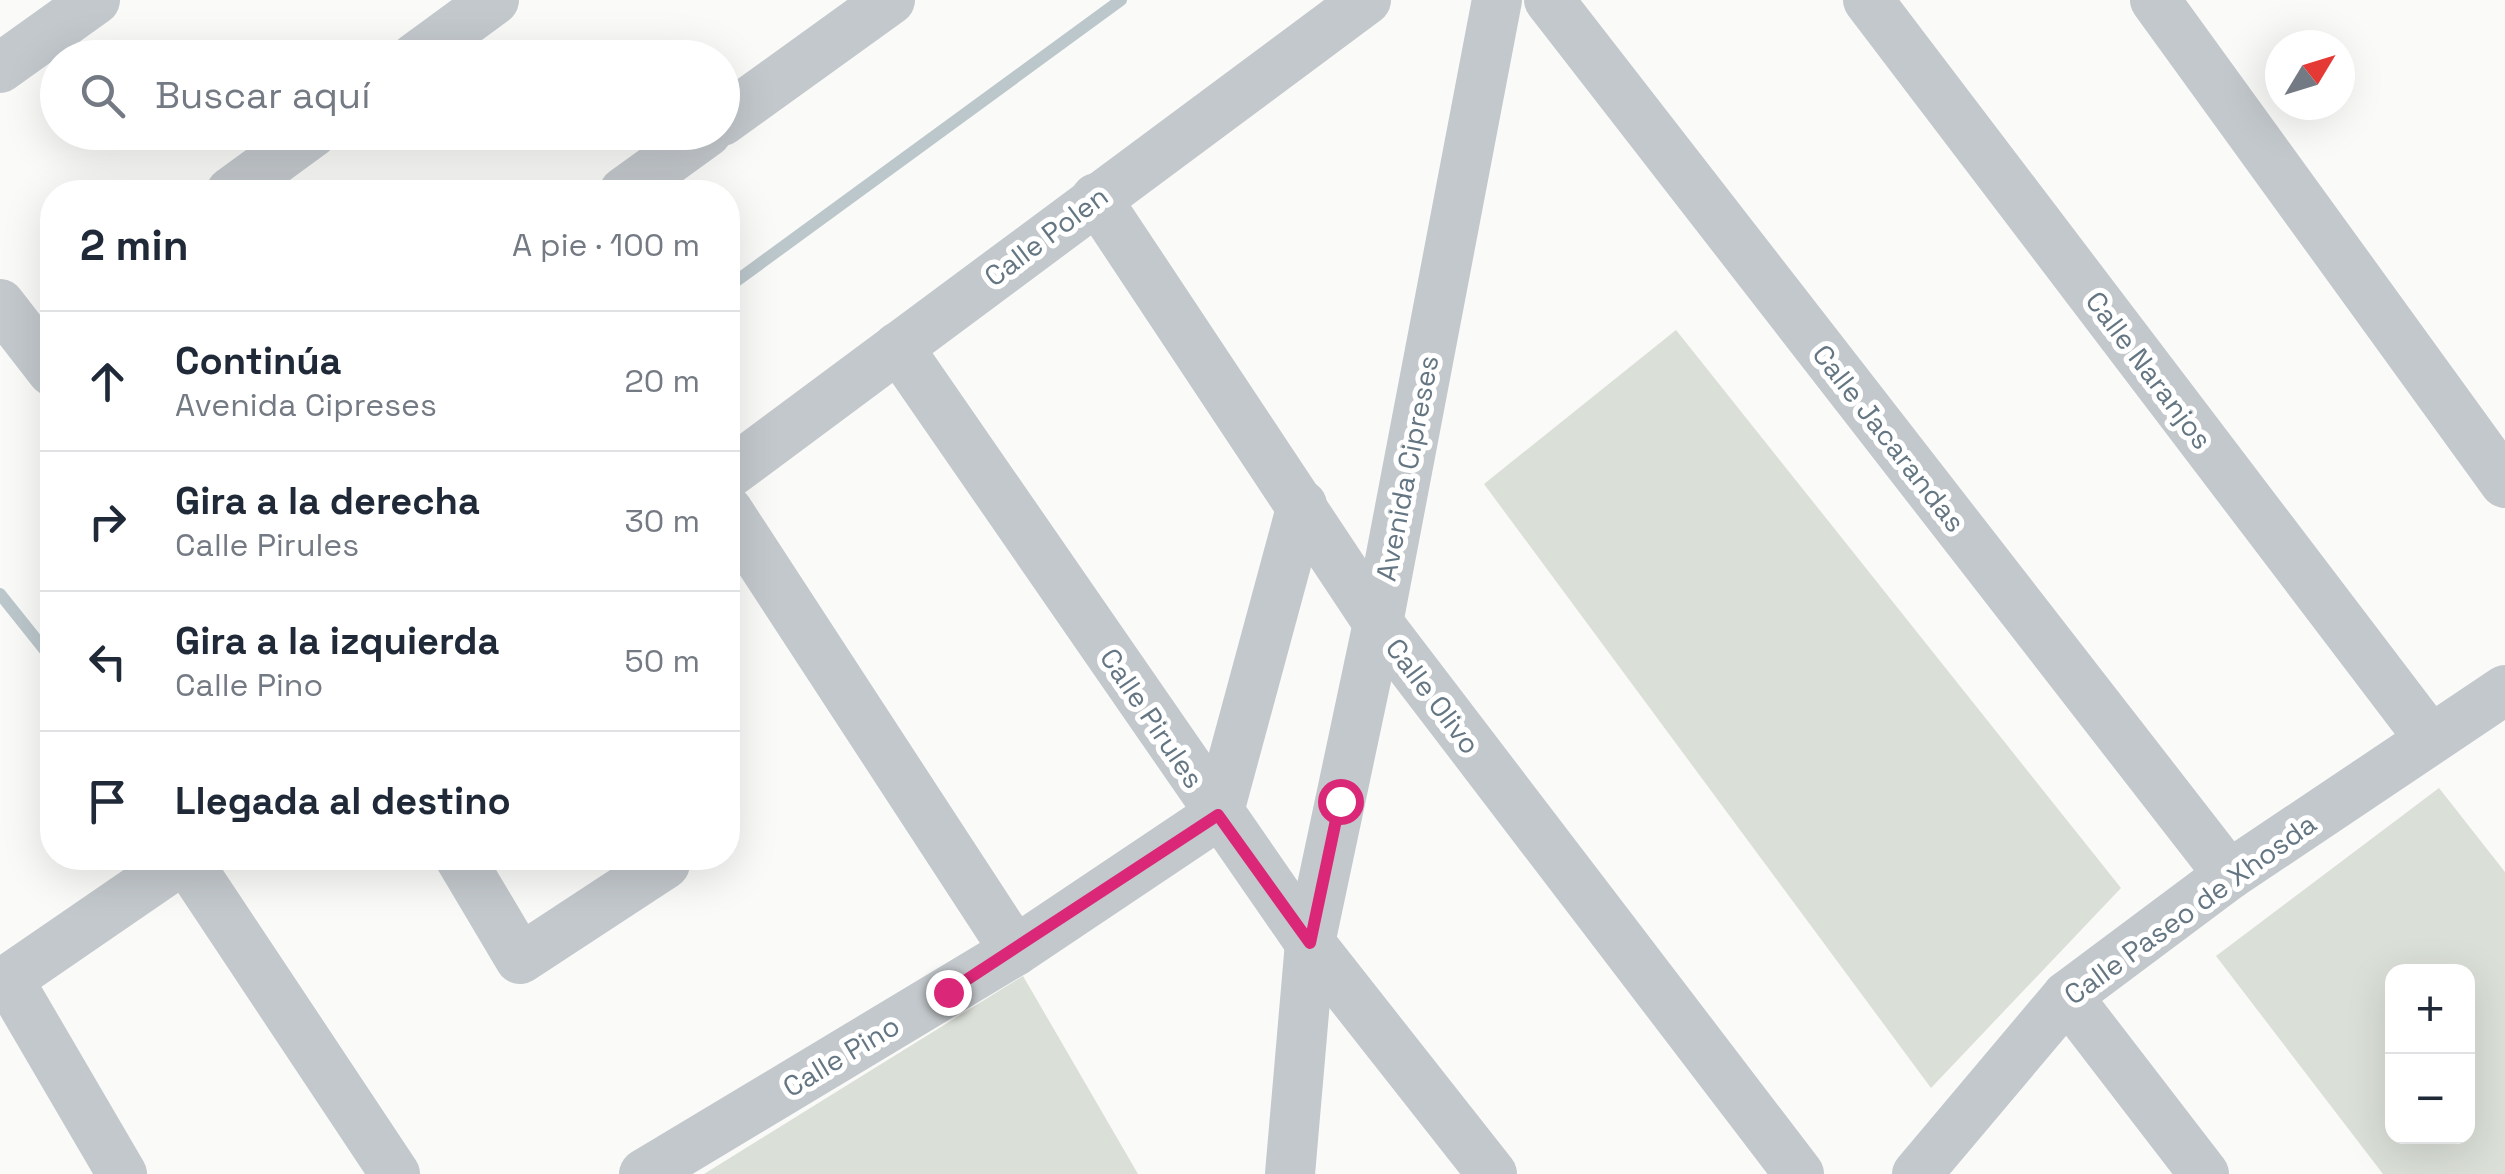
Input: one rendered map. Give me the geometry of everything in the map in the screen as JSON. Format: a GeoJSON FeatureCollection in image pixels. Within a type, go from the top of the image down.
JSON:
{"type":"FeatureCollection","features":[{"type":"Feature","properties":{"kind":"street"},"geometry":{"type":"LineString","coordinates":[[0,68],[95,0]]}},
{"type":"Feature","properties":{"kind":"street"},"geometry":{"type":"LineString","coordinates":[[440,40],[494,0]]}},
{"type":"Feature","properties":{"kind":"street"},"geometry":{"type":"LineString","coordinates":[[740,108],[890,0]]}},
{"type":"Feature","properties":{"kind":"street","name":"Calle Polen"},"geometry":{"type":"LineString","coordinates":[[740,465],[1366,0]]}},
{"type":"Feature","properties":{"kind":"street","name":"Avenida Cipreses"},"geometry":{"type":"LineString","coordinates":[[1290,1174],[1310,943],[1378,623],[1497,0]]}},
{"type":"Feature","properties":{"kind":"street","name":"Calle Jacarandas"},"geometry":{"type":"LineString","coordinates":[[1549,0],[2229,875]]}},
{"type":"Feature","properties":{"kind":"street","name":"Calle Naranjos"},"geometry":{"type":"LineString","coordinates":[[1868,0],[2430,739]]}},
{"type":"Feature","properties":{"kind":"street"},"geometry":{"type":"LineString","coordinates":[[2155,0],[2505,483]]}},
{"type":"Feature","properties":{"kind":"street"},"geometry":{"type":"LineString","coordinates":[[247,180],[288,150]]}},
{"type":"Feature","properties":{"kind":"street"},"geometry":{"type":"LineString","coordinates":[[641,180],[682,150]]}},
{"type":"Feature","properties":{"kind":"street","name":"Calle Olivo"},"geometry":{"type":"LineString","coordinates":[[1096,198],[1378,623],[1799,1174]]}},
{"type":"Feature","properties":{"kind":"street","name":"Calle Pirules"},"geometry":{"type":"LineString","coordinates":[[898,347],[1218,815],[1310,943],[1492,1174]]}},
{"type":"Feature","properties":{"kind":"street"},"geometry":{"type":"LineString","coordinates":[[1218,815],[1302,505]]}},
{"type":"Feature","properties":{"kind":"street"},"geometry":{"type":"LineString","coordinates":[[740,529],[1015,951]]}},
{"type":"Feature","properties":{"kind":"street","name":"Calle Paseo de Xhosda"},"geometry":{"type":"LineString","coordinates":[[1929,1168],[2066,996],[2229,875],[2505,690]]}},
{"type":"Feature","properties":{"kind":"street","name":"Calle Pino"},"geometry":{"type":"LineString","coordinates":[[644,1174],[1015,951],[1218,815]]}},
{"type":"Feature","properties":{"kind":"street"},"geometry":{"type":"LineString","coordinates":[[122,1174],[4,982],[167,870]]}},
{"type":"Feature","properties":{"kind":"street"},"geometry":{"type":"LineString","coordinates":[[193,870],[395,1174]]}},
{"type":"Feature","properties":{"kind":"street"},"geometry":{"type":"LineString","coordinates":[[467,870],[520,958],[655,870]]}},
{"type":"Feature","properties":{"kind":"street"},"geometry":{"type":"LineString","coordinates":[[2066,996],[2204,1174]]}},
{"type":"Feature","properties":{"kind":"shaded area"},"geometry":{"type":"Polygon","coordinates":[[[1676,330],[2121,888],[1931,1088],[1484,484],[1676,330]]]}},
{"type":"Feature","properties":{"kind":"shaded area"},"geometry":{"type":"Polygon","coordinates":[[[2439,788],[2505,872],[2505,1174],[2383,1174],[2216,956],[2439,788]]]}},
{"type":"Feature","properties":{"kind":"shaded area"},"geometry":{"type":"Polygon","coordinates":[[[1023,976],[1138,1174],[704,1174],[1023,976]]]}},
{"type":"Feature","properties":{"kind":"waterway"},"geometry":{"type":"LineString","coordinates":[[740,278],[1121,0]]}},
{"type":"Feature","properties":{"kind":"waterway"},"geometry":{"type":"LineString","coordinates":[[0,594],[40,644]]}},
{"type":"Feature","properties":{"kind":"route"},"geometry":{"type":"LineString","coordinates":[[948,992],[1218,815],[1310,943],[1340,801]]}}]}
